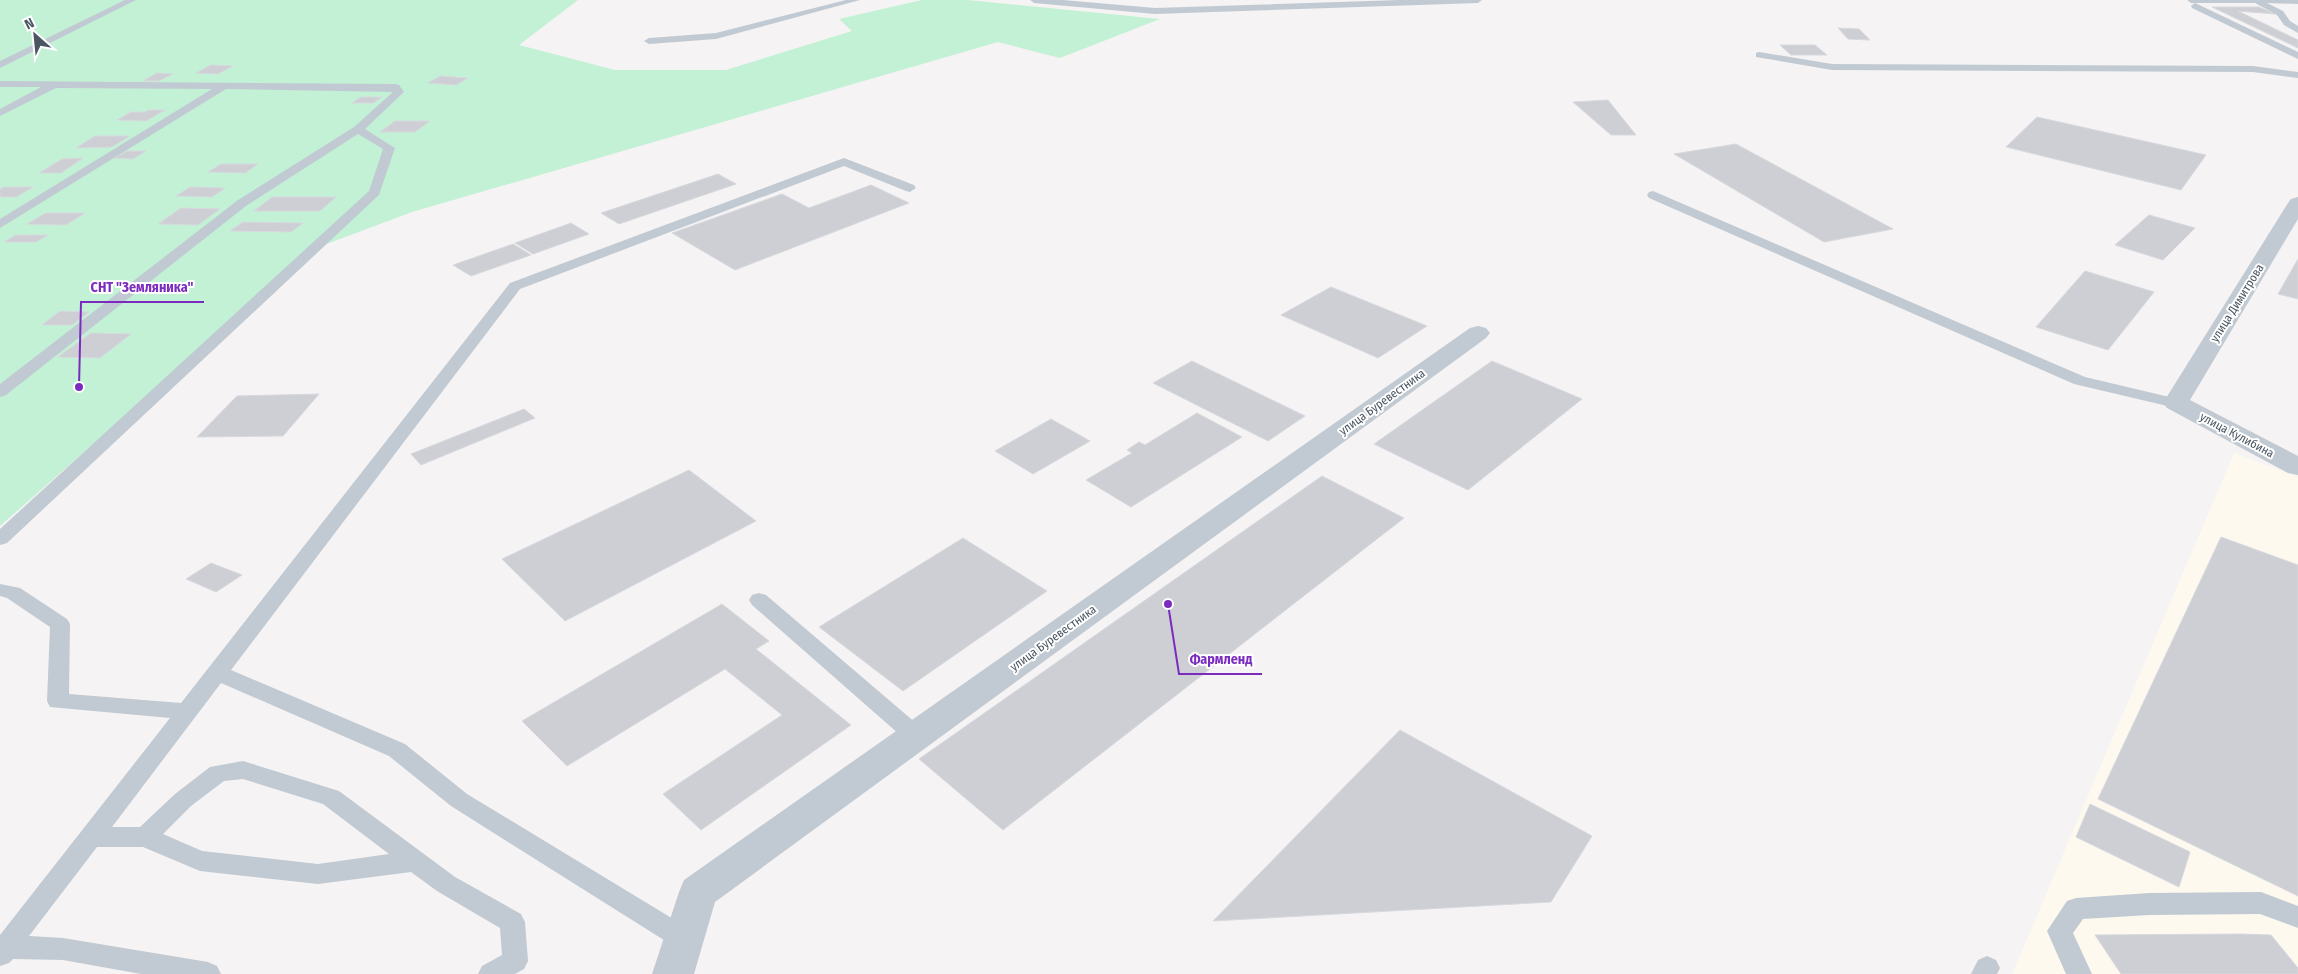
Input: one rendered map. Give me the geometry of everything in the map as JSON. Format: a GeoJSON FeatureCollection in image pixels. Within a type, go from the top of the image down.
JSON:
{"type":"FeatureCollection","features":[{"type":"Feature","properties":{"kind":"street","name":"улица Димитрова"},"geometry":{"type":"LineString","coordinates":[[2176,402],[2298,203]]}},
{"type":"Feature","properties":{"kind":"street","name":"улица Буревестника"},"geometry":{"type":"LineString","coordinates":[[673,974],[698,892],[1478,333]]}},
{"type":"Feature","properties":{"kind":"street","name":"улица Кулибина"},"geometry":{"type":"LineString","coordinates":[[2176,402],[2298,467]]}},
{"type":"Feature","properties":{"kind":"lane"},"geometry":{"type":"LineString","coordinates":[[0,65],[132,0]]}},
{"type":"Feature","properties":{"kind":"lane"},"geometry":{"type":"LineString","coordinates":[[650,41],[716,36],[856,0]]}},
{"type":"Feature","properties":{"kind":"lane"},"geometry":{"type":"LineString","coordinates":[[1034,0],[1156,11],[1478,0]]}},
{"type":"Feature","properties":{"kind":"lane"},"geometry":{"type":"LineString","coordinates":[[2254,1],[2280,13],[2288,23],[2298,30]]}},
{"type":"Feature","properties":{"kind":"lane"},"geometry":{"type":"LineString","coordinates":[[2192,3],[2298,1]]}},
{"type":"Feature","properties":{"kind":"lane"},"geometry":{"type":"LineString","coordinates":[[2192,3],[2298,56]]}},
{"type":"Feature","properties":{"kind":"lane"},"geometry":{"type":"LineString","coordinates":[[1759,55],[1832,67],[1928,70],[2253,68],[2298,75]]}},
{"type":"Feature","properties":{"kind":"lane"},"geometry":{"type":"LineString","coordinates":[[0,84],[395,87],[399,92],[358,129],[242,203],[0,392]]}},
{"type":"Feature","properties":{"kind":"lane"},"geometry":{"type":"LineString","coordinates":[[0,113],[56,84]]}},
{"type":"Feature","properties":{"kind":"lane"},"geometry":{"type":"LineString","coordinates":[[0,224],[225,85]]}},
{"type":"Feature","properties":{"kind":"lane"},"geometry":{"type":"LineString","coordinates":[[0,538],[375,192],[389,148],[358,129]]}},
{"type":"Feature","properties":{"kind":"lane"},"geometry":{"type":"LineString","coordinates":[[3,951],[515,286],[844,162],[910,188]]}},
{"type":"Feature","properties":{"kind":"lane"},"geometry":{"type":"LineString","coordinates":[[1653,195],[2080,381],[2176,402]]}},
{"type":"Feature","properties":{"kind":"lane"},"geometry":{"type":"LineString","coordinates":[[0,590],[13,593],[60,624],[58,701],[188,712]]}},
{"type":"Feature","properties":{"kind":"lane"},"geometry":{"type":"LineString","coordinates":[[759,600],[916,736]]}},
{"type":"Feature","properties":{"kind":"lane"},"geometry":{"type":"LineString","coordinates":[[218,673],[397,750],[459,800],[684,939]]}},
{"type":"Feature","properties":{"kind":"lane"},"geometry":{"type":"LineString","coordinates":[[145,837],[183,800],[218,773],[243,770],[331,797],[446,884],[512,922],[516,961],[491,974]]}},
{"type":"Feature","properties":{"kind":"lane"},"geometry":{"type":"LineString","coordinates":[[91,837],[145,837],[200,861],[318,874],[414,861]]}},
{"type":"Feature","properties":{"kind":"lane"},"geometry":{"type":"LineString","coordinates":[[2079,974],[2060,931],[2076,909],[2149,904],[2260,903],[2298,917]]}},
{"type":"Feature","properties":{"kind":"lane"},"geometry":{"type":"LineString","coordinates":[[3,951],[63,949],[208,974]]}},
{"type":"Feature","properties":{"kind":"shaded area"},"geometry":{"type":"Polygon","coordinates":[[[2234,453],[2298,477],[2298,974],[2012,974],[2234,453]]]}},
{"type":"Feature","properties":{"kind":"green space"},"geometry":{"type":"Polygon","coordinates":[[[0,0],[578,0],[519,45],[615,70],[726,70],[852,31],[839,19],[922,0],[968,0],[1160,19],[1060,58],[998,42],[412,212],[316,248],[0,526],[0,0]]]}},
{"type":"Feature","properties":{"kind":"building"},"geometry":{"type":"Polygon","coordinates":[[[2212,7],[2259,7],[2275,14],[2238,11],[2298,40],[2298,48],[2212,7]]]}},
{"type":"Feature","properties":{"kind":"building"},"geometry":{"type":"Polygon","coordinates":[[[1838,28],[1859,29],[1870,40],[1848,39],[1838,28]]]}},
{"type":"Feature","properties":{"kind":"building"},"geometry":{"type":"Polygon","coordinates":[[[1780,45],[1815,45],[1827,55],[1791,55],[1780,45]]]}},
{"type":"Feature","properties":{"kind":"building"},"geometry":{"type":"Polygon","coordinates":[[[211,65],[233,66],[218,74],[196,73],[211,65]]]}},
{"type":"Feature","properties":{"kind":"building"},"geometry":{"type":"Polygon","coordinates":[[[157,73],[173,74],[159,81],[143,81],[157,73]]]}},
{"type":"Feature","properties":{"kind":"building"},"geometry":{"type":"Polygon","coordinates":[[[440,76],[468,78],[456,85],[428,83],[440,76]]]}},
{"type":"Feature","properties":{"kind":"building"},"geometry":{"type":"Polygon","coordinates":[[[361,97],[382,97],[373,103],[352,103],[361,97]]]}},
{"type":"Feature","properties":{"kind":"building"},"geometry":{"type":"Polygon","coordinates":[[[1608,100],[1636,135],[1611,135],[1573,102],[1608,100]]]}},
{"type":"Feature","properties":{"kind":"building"},"geometry":{"type":"Polygon","coordinates":[[[149,110],[165,110],[146,121],[117,120],[131,112],[145,112],[149,110]]]}},
{"type":"Feature","properties":{"kind":"building"},"geometry":{"type":"Polygon","coordinates":[[[2037,117],[2206,155],[2181,190],[2006,147],[2037,117]]]}},
{"type":"Feature","properties":{"kind":"building"},"geometry":{"type":"Polygon","coordinates":[[[395,121],[430,121],[415,132],[380,132],[395,121]]]}},
{"type":"Feature","properties":{"kind":"building"},"geometry":{"type":"Polygon","coordinates":[[[95,136],[130,136],[112,147],[76,148],[95,136]]]}},
{"type":"Feature","properties":{"kind":"building"},"geometry":{"type":"Polygon","coordinates":[[[1736,144],[1893,229],[1824,242],[1674,154],[1736,144]]]}},
{"type":"Feature","properties":{"kind":"building"},"geometry":{"type":"Polygon","coordinates":[[[127,151],[146,151],[133,159],[114,158],[127,151]]]}},
{"type":"Feature","properties":{"kind":"building"},"geometry":{"type":"Polygon","coordinates":[[[83,158],[61,173],[39,173],[62,159],[83,158]]]}},
{"type":"Feature","properties":{"kind":"building"},"geometry":{"type":"Polygon","coordinates":[[[221,164],[258,164],[245,173],[208,172],[221,164]]]}},
{"type":"Feature","properties":{"kind":"building"},"geometry":{"type":"Polygon","coordinates":[[[718,174],[736,184],[619,224],[601,213],[718,174]]]}},
{"type":"Feature","properties":{"kind":"building"},"geometry":{"type":"Polygon","coordinates":[[[871,185],[909,203],[735,270],[672,233],[782,194],[809,208],[871,185]]]}},
{"type":"Feature","properties":{"kind":"building"},"geometry":{"type":"Polygon","coordinates":[[[4,187],[33,187],[16,197],[0,197],[0,189],[4,187]]]}},
{"type":"Feature","properties":{"kind":"building"},"geometry":{"type":"Polygon","coordinates":[[[190,187],[225,188],[212,197],[176,196],[190,187]]]}},
{"type":"Feature","properties":{"kind":"building"},"geometry":{"type":"Polygon","coordinates":[[[272,197],[336,197],[320,211],[254,211],[272,197]]]}},
{"type":"Feature","properties":{"kind":"building"},"geometry":{"type":"Polygon","coordinates":[[[181,208],[220,209],[198,225],[158,224],[181,208]]]}},
{"type":"Feature","properties":{"kind":"building"},"geometry":{"type":"Polygon","coordinates":[[[46,213],[85,213],[66,225],[27,224],[46,213]]]}},
{"type":"Feature","properties":{"kind":"building"},"geometry":{"type":"Polygon","coordinates":[[[2149,215],[2195,228],[2163,260],[2115,245],[2149,215]]]}},
{"type":"Feature","properties":{"kind":"building"},"geometry":{"type":"Polygon","coordinates":[[[243,222],[303,223],[291,232],[230,231],[243,222]]]}},
{"type":"Feature","properties":{"kind":"building"},"geometry":{"type":"Polygon","coordinates":[[[571,223],[589,234],[533,254],[515,243],[571,223]]]}},
{"type":"Feature","properties":{"kind":"building"},"geometry":{"type":"Polygon","coordinates":[[[16,235],[48,235],[36,242],[4,242],[16,235]]]}},
{"type":"Feature","properties":{"kind":"building"},"geometry":{"type":"Polygon","coordinates":[[[513,244],[531,255],[471,276],[453,265],[513,244]]]}},
{"type":"Feature","properties":{"kind":"building"},"geometry":{"type":"Polygon","coordinates":[[[2298,259],[2298,299],[2278,294],[2298,259]]]}},
{"type":"Feature","properties":{"kind":"building"},"geometry":{"type":"Polygon","coordinates":[[[2085,271],[2154,292],[2108,350],[2036,327],[2085,271]]]}},
{"type":"Feature","properties":{"kind":"building"},"geometry":{"type":"Polygon","coordinates":[[[1331,287],[1427,326],[1378,358],[1281,315],[1331,287]]]}},
{"type":"Feature","properties":{"kind":"building"},"geometry":{"type":"Polygon","coordinates":[[[60,311],[89,312],[72,325],[42,325],[60,311]]]}},
{"type":"Feature","properties":{"kind":"building"},"geometry":{"type":"Polygon","coordinates":[[[91,333],[131,334],[100,358],[58,357],[91,333]]]}},
{"type":"Feature","properties":{"kind":"building"},"geometry":{"type":"Polygon","coordinates":[[[1192,361],[1305,416],[1268,441],[1153,383],[1192,361]]]}},
{"type":"Feature","properties":{"kind":"building"},"geometry":{"type":"Polygon","coordinates":[[[1492,361],[1582,399],[1468,490],[1374,444],[1492,361]]]}},
{"type":"Feature","properties":{"kind":"building"},"geometry":{"type":"Polygon","coordinates":[[[319,394],[283,436],[197,437],[237,396],[319,394]]]}},
{"type":"Feature","properties":{"kind":"building"},"geometry":{"type":"Polygon","coordinates":[[[524,409],[535,418],[421,465],[411,454],[524,409]]]}},
{"type":"Feature","properties":{"kind":"building"},"geometry":{"type":"Polygon","coordinates":[[[1197,413],[1242,437],[1131,507],[1086,480],[1132,453],[1127,450],[1139,442],[1145,445],[1197,413]]]}},
{"type":"Feature","properties":{"kind":"building"},"geometry":{"type":"Polygon","coordinates":[[[1051,419],[1090,441],[1033,474],[995,451],[1051,419]]]}},
{"type":"Feature","properties":{"kind":"building"},"geometry":{"type":"Polygon","coordinates":[[[689,470],[756,521],[565,621],[502,559],[689,470]]]}},
{"type":"Feature","properties":{"kind":"building"},"geometry":{"type":"Polygon","coordinates":[[[1322,476],[1404,518],[1003,830],[919,759],[1322,476]]]}},
{"type":"Feature","properties":{"kind":"building"},"geometry":{"type":"Polygon","coordinates":[[[2221,537],[2298,565],[2298,896],[2098,799],[2221,537]]]}},
{"type":"Feature","properties":{"kind":"building"},"geometry":{"type":"Polygon","coordinates":[[[963,538],[1047,591],[903,691],[819,627],[963,538]]]}},
{"type":"Feature","properties":{"kind":"building"},"geometry":{"type":"Polygon","coordinates":[[[211,563],[242,575],[216,592],[186,579],[211,563]]]}},
{"type":"Feature","properties":{"kind":"building"},"geometry":{"type":"Polygon","coordinates":[[[722,604],[769,641],[756,649],[851,725],[701,830],[663,794],[782,715],[725,669],[567,766],[522,721],[722,604]]]}},
{"type":"Feature","properties":{"kind":"building"},"geometry":{"type":"Polygon","coordinates":[[[1400,730],[1592,836],[1551,902],[1213,921],[1400,730]]]}},
{"type":"Feature","properties":{"kind":"building"},"geometry":{"type":"Polygon","coordinates":[[[2090,804],[2190,852],[2179,887],[2076,837],[2090,804]]]}},
{"type":"Feature","properties":{"kind":"building"},"geometry":{"type":"Polygon","coordinates":[[[2095,935],[2271,935],[2298,968],[2298,974],[2121,974],[2095,935]]]}},
{"type":"Feature","properties":{"kind":"place","name":"СНТ \"Земляника\""},"geometry":{"type":"Point","coordinates":[79,387]}},
{"type":"Feature","properties":{"kind":"place","name":"Фармленд"},"geometry":{"type":"Point","coordinates":[1168,604]}}]}
